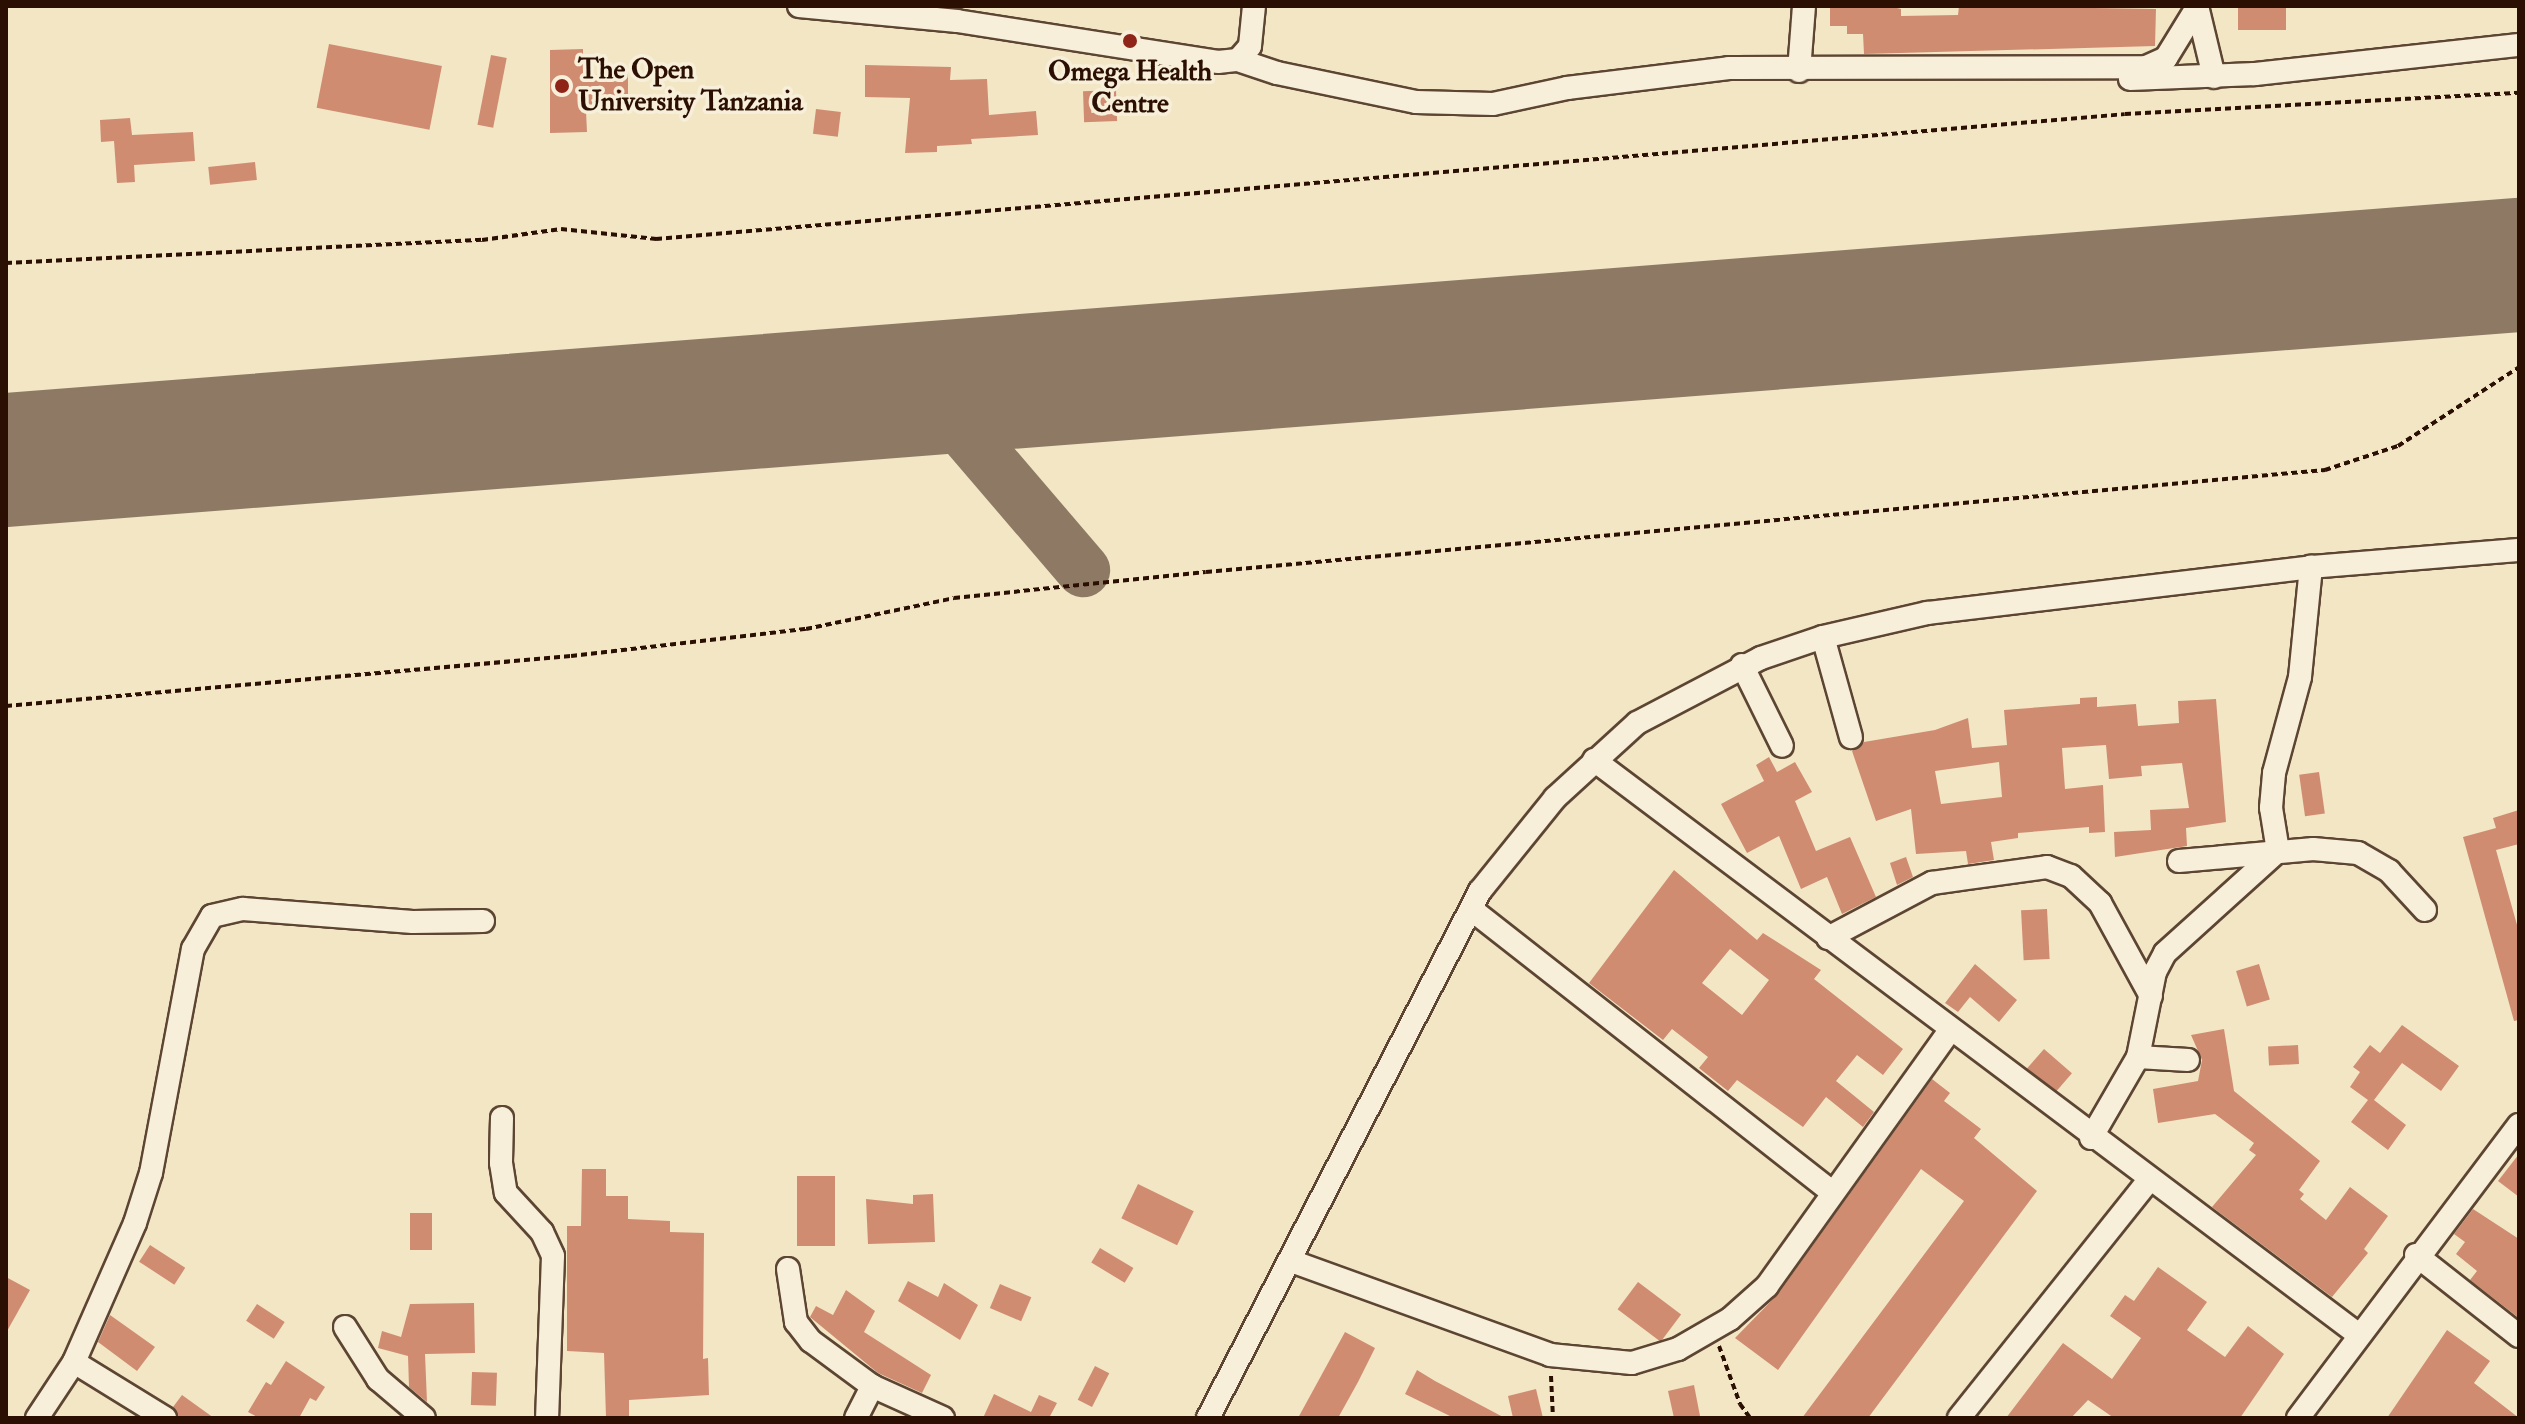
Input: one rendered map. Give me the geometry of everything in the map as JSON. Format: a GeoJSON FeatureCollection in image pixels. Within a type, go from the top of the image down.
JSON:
{"type":"FeatureCollection","features":[{"type":"Feature","properties":{"kind":"street"},"geometry":{"type":"LineString","coordinates":[[799,6],[957,21],[1218,62],[1238,60],[1277,73],[1416,102],[1456,104],[1509,103],[1567,88],[1699,70],[2026,66],[2098,70],[2161,62],[2183,35],[2198,6]]}},
{"type":"Feature","properties":{"kind":"street"},"geometry":{"type":"LineString","coordinates":[[1238,60],[1250,46],[1254,6]]}},
{"type":"Feature","properties":{"kind":"street"},"geometry":{"type":"LineString","coordinates":[[1799,71],[1804,6]]}},
{"type":"Feature","properties":{"kind":"street"},"geometry":{"type":"LineString","coordinates":[[2198,6],[2214,77]]}},
{"type":"Feature","properties":{"kind":"street"},"geometry":{"type":"LineString","coordinates":[[2098,70],[2129,79],[2214,77],[2519,45]]}},
{"type":"Feature","properties":{"kind":"street"},"geometry":{"type":"LineString","coordinates":[[1208,1418],[1471,909],[1523,835],[1594,760],[1637,723],[1742,665],[1823,637],[1927,613],[2311,567],[2519,550]]}},
{"type":"Feature","properties":{"kind":"street"},"geometry":{"type":"LineString","coordinates":[[2278,851],[2274,773],[2300,677],[2311,567]]}},
{"type":"Feature","properties":{"kind":"street"},"geometry":{"type":"LineString","coordinates":[[1823,637],[1851,737]]}},
{"type":"Feature","properties":{"kind":"street"},"geometry":{"type":"LineString","coordinates":[[1742,665],[1782,746]]}},
{"type":"Feature","properties":{"kind":"street"},"geometry":{"type":"LineString","coordinates":[[1594,760],[2148,1181],[2359,1335]]}},
{"type":"Feature","properties":{"kind":"street"},"geometry":{"type":"LineString","coordinates":[[2179,861],[2278,851],[2340,850],[2364,855],[2389,871],[2425,910]]}},
{"type":"Feature","properties":{"kind":"street"},"geometry":{"type":"LineString","coordinates":[[2091,1138],[2138,1057],[2151,996],[2165,953],[2278,851]]}},
{"type":"Feature","properties":{"kind":"street"},"geometry":{"type":"LineString","coordinates":[[1828,938],[1932,883],[2047,867],[2071,876],[2100,903],[2151,996]]}},
{"type":"Feature","properties":{"kind":"street"},"geometry":{"type":"LineString","coordinates":[[37,1418],[74,1362],[117,1269],[151,1173],[193,949],[212,916],[243,909],[413,922],[483,921]]}},
{"type":"Feature","properties":{"kind":"street"},"geometry":{"type":"LineString","coordinates":[[1471,909],[1832,1192]]}},
{"type":"Feature","properties":{"kind":"street"},"geometry":{"type":"LineString","coordinates":[[1291,1261],[1550,1355],[1632,1363],[1678,1349],[1712,1329],[1767,1286],[1950,1030]]}},
{"type":"Feature","properties":{"kind":"street"},"geometry":{"type":"LineString","coordinates":[[2138,1057],[2188,1060]]}},
{"type":"Feature","properties":{"kind":"street"},"geometry":{"type":"LineString","coordinates":[[502,1118],[501,1163],[506,1193],[542,1232],[553,1256],[547,1418]]}},
{"type":"Feature","properties":{"kind":"street"},"geometry":{"type":"LineString","coordinates":[[2307,1415],[2416,1255],[2519,1125]]}},
{"type":"Feature","properties":{"kind":"street"},"geometry":{"type":"LineString","coordinates":[[1959,1418],[2148,1181]]}},
{"type":"Feature","properties":{"kind":"street"},"geometry":{"type":"LineString","coordinates":[[2416,1255],[2519,1336]]}},
{"type":"Feature","properties":{"kind":"street"},"geometry":{"type":"LineString","coordinates":[[788,1269],[796,1322],[829,1357],[872,1386],[943,1418]]}},
{"type":"Feature","properties":{"kind":"street"},"geometry":{"type":"LineString","coordinates":[[345,1327],[378,1379],[424,1418]]}},
{"type":"Feature","properties":{"kind":"street"},"geometry":{"type":"LineString","coordinates":[[74,1362],[165,1418]]}},
{"type":"Feature","properties":{"kind":"street"},"geometry":{"type":"LineString","coordinates":[[856,1418],[872,1386]]}},
{"type":"Feature","properties":{"kind":"path"},"geometry":{"type":"LineString","coordinates":[[6,263],[482,240],[561,229],[656,239],[2125,114],[2519,93]]}},
{"type":"Feature","properties":{"kind":"path"},"geometry":{"type":"LineString","coordinates":[[6,706],[571,656],[806,629],[954,598],[1206,572],[2325,470],[2364,461],[2398,446],[2519,367]]}},
{"type":"Feature","properties":{"kind":"path"},"geometry":{"type":"LineString","coordinates":[[1712,1329],[1740,1404],[1750,1418]]}},
{"type":"Feature","properties":{"kind":"path"},"geometry":{"type":"LineString","coordinates":[[1550,1355],[1553,1418]]}},
{"type":"Feature","properties":{"kind":"building"},"geometry":{"type":"Polygon","coordinates":[[[1830,6],[1889,6],[1901,9],[1901,16],[1958,15],[1959,6],[2156,9],[2155,46],[1864,54],[1863,34],[1847,34],[1847,26],[1830,26],[1830,6]]]}},
{"type":"Feature","properties":{"kind":"building"},"geometry":{"type":"Polygon","coordinates":[[[2238,6],[2286,6],[2286,30],[2238,30],[2238,6]]]}},
{"type":"Feature","properties":{"kind":"building"},"geometry":{"type":"Polygon","coordinates":[[[329,44],[442,66],[429,130],[317,108],[329,44]]]}},
{"type":"Feature","properties":{"kind":"building"},"geometry":{"type":"Polygon","coordinates":[[[583,49],[583,75],[628,74],[628,110],[586,111],[587,132],[550,133],[550,50],[583,49]]]}},
{"type":"Feature","properties":{"kind":"building"},"geometry":{"type":"Polygon","coordinates":[[[491,55],[507,58],[493,128],[477,125],[491,55]]]}},
{"type":"Feature","properties":{"kind":"building"},"geometry":{"type":"Polygon","coordinates":[[[865,65],[951,67],[950,80],[987,79],[989,115],[1036,111],[1038,135],[971,139],[972,144],[937,146],[937,152],[905,153],[910,98],[865,97],[865,65]]]}},
{"type":"Feature","properties":{"kind":"building"},"geometry":{"type":"Polygon","coordinates":[[[1116,90],[1117,121],[1084,122],[1083,91],[1116,90]]]}},
{"type":"Feature","properties":{"kind":"building"},"geometry":{"type":"Polygon","coordinates":[[[816,109],[841,112],[838,137],[813,134],[816,109]]]}},
{"type":"Feature","properties":{"kind":"building"},"geometry":{"type":"Polygon","coordinates":[[[130,118],[132,135],[193,132],[195,161],[134,165],[135,182],[117,183],[114,141],[101,142],[100,120],[130,118]]]}},
{"type":"Feature","properties":{"kind":"building"},"geometry":{"type":"Polygon","coordinates":[[[255,162],[257,180],[210,185],[208,167],[255,162]]]}},
{"type":"Feature","properties":{"kind":"building"},"geometry":{"type":"Polygon","coordinates":[[[2097,697],[2097,707],[2136,704],[2138,726],[2179,723],[2178,701],[2216,699],[2226,822],[2186,828],[2187,846],[2115,857],[2114,832],[2151,830],[2150,810],[2189,808],[2182,763],[2141,766],[2142,776],[2109,779],[2106,745],[2062,748],[2065,789],[2103,785],[2105,832],[2089,833],[2089,827],[2018,833],[2018,838],[1991,842],[1994,860],[1968,864],[1966,851],[1916,854],[1911,809],[1876,821],[1852,751],[1864,742],[1935,730],[1968,718],[1972,748],[2007,745],[2004,710],[2080,704],[2080,698],[2097,697]],[[1999,762],[1935,771],[1941,804],[2002,797],[1999,762]]]}},
{"type":"Feature","properties":{"kind":"building"},"geometry":{"type":"Polygon","coordinates":[[[1769,757],[1777,772],[1795,762],[1812,792],[1795,801],[1816,851],[1850,837],[1876,897],[1842,914],[1827,877],[1801,889],[1779,836],[1747,853],[1721,804],[1764,781],[1756,765],[1769,757]]]}},
{"type":"Feature","properties":{"kind":"building"},"geometry":{"type":"Polygon","coordinates":[[[2319,772],[2325,814],[2305,816],[2299,775],[2319,772]]]}},
{"type":"Feature","properties":{"kind":"building"},"geometry":{"type":"Polygon","coordinates":[[[2519,810],[2519,844],[2496,850],[2519,932],[2519,1020],[2514,1021],[2463,837],[2496,828],[2493,818],[2519,810]]]}},
{"type":"Feature","properties":{"kind":"building"},"geometry":{"type":"Polygon","coordinates":[[[1906,857],[1913,877],[1897,885],[1890,863],[1906,857]]]}},
{"type":"Feature","properties":{"kind":"building"},"geometry":{"type":"Polygon","coordinates":[[[1674,870],[1757,940],[1763,933],[1821,970],[1814,979],[1903,1049],[1883,1075],[1857,1055],[1836,1081],[1874,1112],[1863,1127],[1826,1097],[1803,1127],[1737,1080],[1728,1091],[1699,1068],[1708,1057],[1672,1029],[1663,1040],[1589,983],[1674,870]],[[1730,949],[1702,983],[1742,1015],[1769,980],[1730,949]]]}},
{"type":"Feature","properties":{"kind":"building"},"geometry":{"type":"Polygon","coordinates":[[[2047,909],[2050,959],[2024,960],[2021,910],[2047,909]]]}},
{"type":"Feature","properties":{"kind":"building"},"geometry":{"type":"Polygon","coordinates":[[[1975,964],[2017,1000],[1999,1022],[1970,997],[1958,1012],[1945,1003],[1975,964]]]}},
{"type":"Feature","properties":{"kind":"building"},"geometry":{"type":"Polygon","coordinates":[[[2259,964],[2270,999],[2247,1006],[2236,971],[2259,964]]]}},
{"type":"Feature","properties":{"kind":"building"},"geometry":{"type":"Polygon","coordinates":[[[2402,1025],[2459,1066],[2441,1091],[2402,1063],[2374,1100],[2406,1125],[2388,1150],[2351,1122],[2368,1100],[2350,1087],[2360,1072],[2353,1067],[2370,1045],[2380,1053],[2402,1025]]]}},
{"type":"Feature","properties":{"kind":"building"},"geometry":{"type":"Polygon","coordinates":[[[2224,1029],[2234,1091],[2320,1161],[2299,1190],[2304,1194],[2300,1199],[2326,1220],[2350,1187],[2388,1216],[2364,1249],[2368,1253],[2332,1297],[2212,1207],[2256,1155],[2249,1150],[2254,1143],[2215,1114],[2158,1123],[2153,1089],[2198,1081],[2202,1060],[2191,1035],[2224,1029]]]}},
{"type":"Feature","properties":{"kind":"building"},"geometry":{"type":"Polygon","coordinates":[[[2298,1045],[2299,1064],[2269,1066],[2268,1047],[2298,1045]]]}},
{"type":"Feature","properties":{"kind":"building"},"geometry":{"type":"Polygon","coordinates":[[[2044,1049],[2072,1073],[2055,1093],[2027,1069],[2044,1049]]]}},
{"type":"Feature","properties":{"kind":"building"},"geometry":{"type":"Polygon","coordinates":[[[1932,1079],[1950,1093],[1944,1101],[1981,1129],[1974,1138],[2037,1191],[1868,1418],[1802,1418],[1964,1201],[1921,1169],[1778,1370],[1735,1338],[1778,1294],[1932,1079]]]}},
{"type":"Feature","properties":{"kind":"building"},"geometry":{"type":"Polygon","coordinates":[[[2519,1154],[2519,1197],[2498,1181],[2519,1154]]]}},
{"type":"Feature","properties":{"kind":"building"},"geometry":{"type":"Polygon","coordinates":[[[582,1169],[606,1169],[606,1196],[628,1196],[628,1219],[670,1221],[670,1232],[704,1233],[703,1359],[708,1358],[709,1395],[629,1400],[629,1418],[606,1418],[604,1353],[567,1351],[567,1226],[581,1226],[582,1169]]]}},
{"type":"Feature","properties":{"kind":"building"},"geometry":{"type":"Polygon","coordinates":[[[797,1176],[835,1176],[835,1246],[797,1246],[797,1176]]]}},
{"type":"Feature","properties":{"kind":"building"},"geometry":{"type":"Polygon","coordinates":[[[1138,1184],[1194,1211],[1177,1245],[1121,1218],[1138,1184]]]}},
{"type":"Feature","properties":{"kind":"building"},"geometry":{"type":"Polygon","coordinates":[[[933,1194],[935,1242],[868,1244],[866,1199],[913,1204],[913,1195],[933,1194]]]}},
{"type":"Feature","properties":{"kind":"building"},"geometry":{"type":"Polygon","coordinates":[[[2473,1209],[2519,1239],[2519,1318],[2470,1280],[2477,1271],[2456,1254],[2465,1242],[2454,1234],[2473,1209]]]}},
{"type":"Feature","properties":{"kind":"building"},"geometry":{"type":"Polygon","coordinates":[[[410,1213],[432,1213],[432,1250],[410,1250],[410,1213]]]}},
{"type":"Feature","properties":{"kind":"building"},"geometry":{"type":"Polygon","coordinates":[[[150,1245],[185,1268],[174,1285],[139,1262],[150,1245]]]}},
{"type":"Feature","properties":{"kind":"building"},"geometry":{"type":"Polygon","coordinates":[[[1100,1248],[1133,1268],[1125,1283],[1091,1263],[1100,1248]]]}},
{"type":"Feature","properties":{"kind":"building"},"geometry":{"type":"Polygon","coordinates":[[[2158,1267],[2207,1302],[2187,1330],[2225,1357],[2248,1326],[2284,1354],[2240,1418],[2114,1418],[2088,1400],[2071,1418],[2006,1418],[2063,1343],[2112,1379],[2141,1338],[2110,1316],[2125,1295],[2134,1301],[2158,1267]]]}},
{"type":"Feature","properties":{"kind":"building"},"geometry":{"type":"Polygon","coordinates":[[[6,1277],[30,1290],[6,1333],[6,1277]]]}},
{"type":"Feature","properties":{"kind":"building"},"geometry":{"type":"Polygon","coordinates":[[[908,1281],[938,1297],[944,1283],[978,1305],[960,1340],[898,1301],[908,1281]]]}},
{"type":"Feature","properties":{"kind":"building"},"geometry":{"type":"Polygon","coordinates":[[[1638,1282],[1681,1314],[1661,1342],[1618,1309],[1638,1282]]]}},
{"type":"Feature","properties":{"kind":"building"},"geometry":{"type":"Polygon","coordinates":[[[1000,1284],[1031,1297],[1021,1321],[990,1308],[1000,1284]]]}},
{"type":"Feature","properties":{"kind":"building"},"geometry":{"type":"Polygon","coordinates":[[[846,1290],[875,1311],[864,1332],[931,1375],[922,1393],[878,1373],[810,1317],[816,1306],[833,1315],[846,1290]]]}},
{"type":"Feature","properties":{"kind":"building"},"geometry":{"type":"Polygon","coordinates":[[[474,1303],[475,1353],[425,1354],[427,1402],[409,1387],[408,1356],[378,1348],[382,1331],[401,1337],[410,1304],[474,1303]]]}},
{"type":"Feature","properties":{"kind":"building"},"geometry":{"type":"Polygon","coordinates":[[[257,1304],[285,1322],[274,1339],[246,1321],[257,1304]]]}},
{"type":"Feature","properties":{"kind":"building"},"geometry":{"type":"Polygon","coordinates":[[[110,1315],[155,1347],[137,1371],[98,1342],[110,1315]]]}},
{"type":"Feature","properties":{"kind":"building"},"geometry":{"type":"Polygon","coordinates":[[[2447,1330],[2490,1361],[2474,1383],[2519,1418],[2387,1418],[2447,1330]]]}},
{"type":"Feature","properties":{"kind":"building"},"geometry":{"type":"Polygon","coordinates":[[[1345,1332],[1375,1348],[1358,1382],[1338,1418],[1298,1418],[1345,1332]]]}},
{"type":"Feature","properties":{"kind":"building"},"geometry":{"type":"Polygon","coordinates":[[[286,1361],[325,1387],[316,1401],[310,1398],[299,1418],[259,1418],[248,1412],[266,1382],[271,1385],[286,1361]]]}},
{"type":"Feature","properties":{"kind":"building"},"geometry":{"type":"Polygon","coordinates":[[[1095,1366],[1109,1373],[1092,1407],[1078,1400],[1095,1366]]]}},
{"type":"Feature","properties":{"kind":"building"},"geometry":{"type":"Polygon","coordinates":[[[1417,1370],[1505,1418],[1454,1418],[1405,1394],[1417,1370]]]}},
{"type":"Feature","properties":{"kind":"building"},"geometry":{"type":"Polygon","coordinates":[[[472,1372],[497,1373],[496,1406],[471,1405],[472,1372]]]}},
{"type":"Feature","properties":{"kind":"building"},"geometry":{"type":"Polygon","coordinates":[[[1694,1385],[1700,1416],[1674,1418],[1668,1391],[1694,1385]]]}},
{"type":"Feature","properties":{"kind":"building"},"geometry":{"type":"Polygon","coordinates":[[[1536,1389],[1543,1418],[1513,1418],[1508,1396],[1536,1389]]]}},
{"type":"Feature","properties":{"kind":"building"},"geometry":{"type":"Polygon","coordinates":[[[994,1394],[1031,1412],[1039,1395],[1057,1403],[1049,1418],[983,1418],[994,1394]]]}},
{"type":"Feature","properties":{"kind":"building"},"geometry":{"type":"Polygon","coordinates":[[[182,1395],[214,1418],[179,1418],[173,1407],[182,1395]]]}},
{"type":"Feature","properties":{"kind":"taxiway"},"geometry":{"type":"LineString","coordinates":[[927,388],[1083,570]]}},
{"type":"Feature","properties":{"kind":"runway"},"geometry":{"type":"LineString","coordinates":[[6,460],[2519,265]]}},
{"type":"Feature","properties":{"kind":"place","name":"Omega Health Centre"},"geometry":{"type":"Point","coordinates":[1130,41]}},
{"type":"Feature","properties":{"kind":"place","name":"The Open University Tanzania"},"geometry":{"type":"Point","coordinates":[562,86]}}]}
